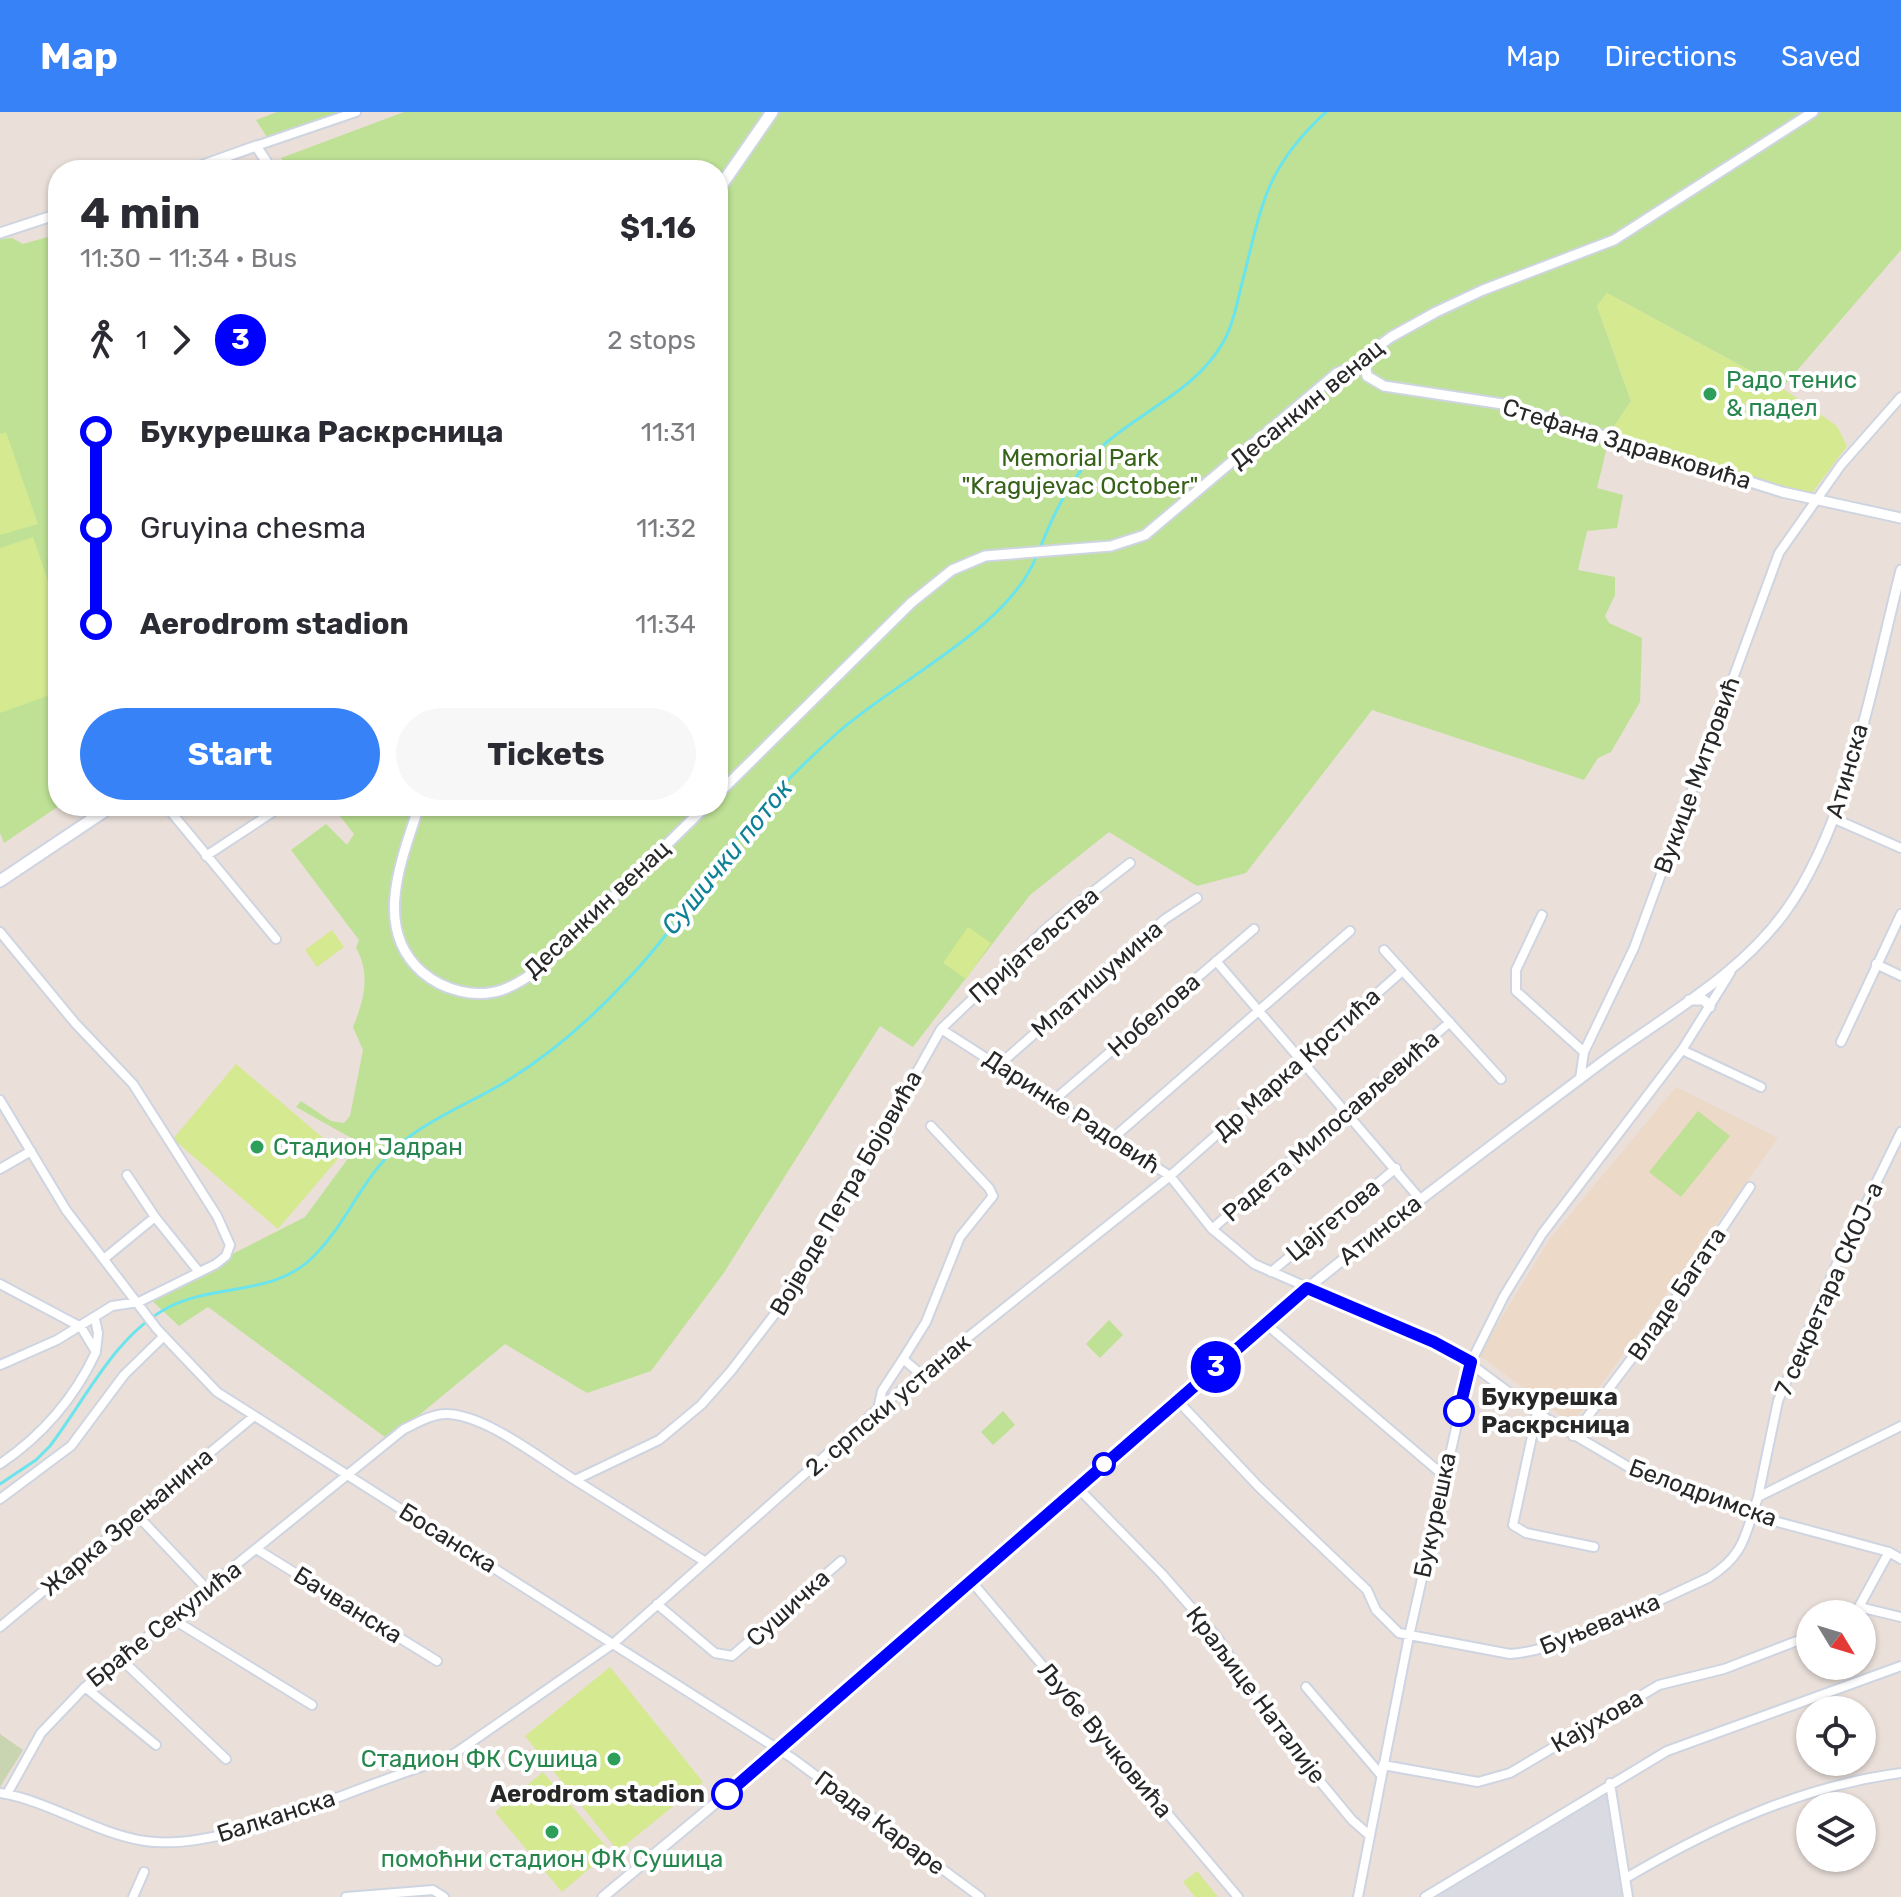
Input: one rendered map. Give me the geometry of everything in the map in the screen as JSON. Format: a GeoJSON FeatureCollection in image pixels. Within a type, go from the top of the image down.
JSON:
{"type":"FeatureCollection","features":[{"type":"Feature","properties":{"kind":"main road"},"geometry":{"type":"LineString","coordinates":[[728,176],[772,112]]}},
{"type":"Feature","properties":{"kind":"main road"},"geometry":{"type":"LineString","coordinates":[[0,881],[97,816]]}},
{"type":"Feature","properties":{"kind":"street"},"geometry":{"type":"LineString","coordinates":[[217,160],[356,112]]}},
{"type":"Feature","properties":{"kind":"street","name":"Десанкин венац"},"geometry":{"type":"LineString","coordinates":[[728,784],[932,584],[977,558],[1028,550],[1111,546],[1145,535],[1337,373],[1365,362],[1372,351],[1391,337],[1483,290],[1614,240],[1813,112]]}},
{"type":"Feature","properties":{"kind":"street"},"geometry":{"type":"LineString","coordinates":[[256,146],[265,160]]}},
{"type":"Feature","properties":{"kind":"street"},"geometry":{"type":"LineString","coordinates":[[0,233],[48,217]]}},
{"type":"Feature","properties":{"kind":"street","name":"Стефана Здравковића"},"geometry":{"type":"LineString","coordinates":[[1365,362],[1367,376],[1384,386],[1503,404],[1815,501],[1899,519]]}},
{"type":"Feature","properties":{"kind":"street","name":"Вукице Митровић"},"geometry":{"type":"LineString","coordinates":[[1580,1079],[1584,1052],[1634,948],[1779,553],[1815,501],[1901,397]]}},
{"type":"Feature","properties":{"kind":"street","name":"Атинска"},"geometry":{"type":"LineString","coordinates":[[603,1897],[780,1750],[1307,1288],[1580,1079],[1730,973],[1786,911],[1812,868],[1835,819],[1901,570]]}},
{"type":"Feature","properties":{"kind":"street"},"geometry":{"type":"LineString","coordinates":[[174,816],[276,939]]}},
{"type":"Feature","properties":{"kind":"street"},"geometry":{"type":"LineString","coordinates":[[206,856],[267,816]]}},
{"type":"Feature","properties":{"kind":"street","name":"Десанкин венац"},"geometry":{"type":"LineString","coordinates":[[416,816],[394,897],[398,939],[410,961],[434,981],[457,991],[481,993],[510,987],[542,966],[696,816]]}},
{"type":"Feature","properties":{"kind":"street"},"geometry":{"type":"LineString","coordinates":[[1835,819],[1901,848]]}},
{"type":"Feature","properties":{"kind":"street","name":"Пријатељства"},"geometry":{"type":"LineString","coordinates":[[941,1029],[1050,925],[1130,863]]}},
{"type":"Feature","properties":{"kind":"street","name":"Млатишумина"},"geometry":{"type":"LineString","coordinates":[[1000,1064],[1165,919],[1197,898]]}},
{"type":"Feature","properties":{"kind":"street"},"geometry":{"type":"LineString","coordinates":[[1841,1042],[1901,914]]}},
{"type":"Feature","properties":{"kind":"street"},"geometry":{"type":"LineString","coordinates":[[1542,915],[1516,970],[1515,987],[1584,1052]]}},
{"type":"Feature","properties":{"kind":"street","name":"Нобелова"},"geometry":{"type":"LineString","coordinates":[[1054,1100],[1254,929]]}},
{"type":"Feature","properties":{"kind":"street"},"geometry":{"type":"LineString","coordinates":[[1112,1139],[1350,931]]}},
{"type":"Feature","properties":{"kind":"street"},"geometry":{"type":"LineString","coordinates":[[0,932],[75,1023],[133,1084],[217,1216],[230,1245],[226,1256],[199,1272],[139,1302],[120,1303],[81,1327],[0,1365]]}},
{"type":"Feature","properties":{"kind":"street","name":"Др Марка Крстића"},"geometry":{"type":"LineString","coordinates":[[1170,1176],[1402,970],[1384,950]]}},
{"type":"Feature","properties":{"kind":"street"},"geometry":{"type":"LineString","coordinates":[[1216,961],[1420,1199]]}},
{"type":"Feature","properties":{"kind":"street"},"geometry":{"type":"LineString","coordinates":[[1876,964],[1901,976]]}},
{"type":"Feature","properties":{"kind":"street"},"geometry":{"type":"LineString","coordinates":[[1402,970],[1501,1079]]}},
{"type":"Feature","properties":{"kind":"street","name":"Букурешка"},"geometry":{"type":"LineString","coordinates":[[1358,1897],[1443,1475],[1471,1362],[1504,1296],[1542,1234],[1682,1050],[1730,973]]}},
{"type":"Feature","properties":{"kind":"street"},"geometry":{"type":"LineString","coordinates":[[1688,1000],[1704,1000],[1710,1007]]}},
{"type":"Feature","properties":{"kind":"street","name":"Радета Милосављевића"},"geometry":{"type":"LineString","coordinates":[[1212,1229],[1450,1022]]}},
{"type":"Feature","properties":{"kind":"street","name":"Даринке Радовић"},"geometry":{"type":"LineString","coordinates":[[941,1029],[1000,1064],[1170,1176],[1212,1229],[1254,1264],[1307,1288]]}},
{"type":"Feature","properties":{"kind":"street","name":"Војводе Петра Бојовића"},"geometry":{"type":"LineString","coordinates":[[575,1480],[659,1440],[701,1405],[760,1336],[800,1281],[941,1029]]}},
{"type":"Feature","properties":{"kind":"street"},"geometry":{"type":"LineString","coordinates":[[1682,1050],[1761,1087]]}},
{"type":"Feature","properties":{"kind":"street","name":"Босанска"},"geometry":{"type":"LineString","coordinates":[[0,1100],[66,1210],[160,1333],[204,1381],[253,1417],[780,1750]]}},
{"type":"Feature","properties":{"kind":"street"},"geometry":{"type":"LineString","coordinates":[[878,1409],[880,1396],[926,1322],[960,1237],[992,1200],[989,1188],[931,1126]]}},
{"type":"Feature","properties":{"kind":"street","name":"7 секретара СКОЈ-а"},"geometry":{"type":"LineString","coordinates":[[1752,1515],[1778,1401],[1827,1286],[1901,1132]]}},
{"type":"Feature","properties":{"kind":"street"},"geometry":{"type":"LineString","coordinates":[[0,1169],[31,1151]]}},
{"type":"Feature","properties":{"kind":"street","name":"Цајгетова"},"geometry":{"type":"LineString","coordinates":[[1271,1272],[1396,1168]]}},
{"type":"Feature","properties":{"kind":"street"},"geometry":{"type":"LineString","coordinates":[[127,1175],[155,1217],[199,1272]]}},
{"type":"Feature","properties":{"kind":"street","name":"2. српски устанак"},"geometry":{"type":"LineString","coordinates":[[614,1643],[878,1409],[1170,1176]]}},
{"type":"Feature","properties":{"kind":"street","name":"Владе Багата"},"geometry":{"type":"LineString","coordinates":[[1573,1436],[1655,1328],[1750,1187]]}},
{"type":"Feature","properties":{"kind":"street"},"geometry":{"type":"LineString","coordinates":[[105,1258],[155,1217]]}},
{"type":"Feature","properties":{"kind":"street"},"geometry":{"type":"LineString","coordinates":[[0,1284],[81,1327],[96,1352]]}},
{"type":"Feature","properties":{"kind":"street","name":"Белодримска"},"geometry":{"type":"LineString","coordinates":[[1307,1288],[1434,1342],[1471,1362],[1537,1413],[1643,1474],[1752,1515],[1889,1552],[1901,1559]]}},
{"type":"Feature","properties":{"kind":"street"},"geometry":{"type":"LineString","coordinates":[[0,1464],[31,1444],[81,1382],[96,1352],[98,1333],[95,1319]]}},
{"type":"Feature","properties":{"kind":"street"},"geometry":{"type":"LineString","coordinates":[[1266,1324],[1443,1475]]}},
{"type":"Feature","properties":{"kind":"street"},"geometry":{"type":"LineString","coordinates":[[0,1499],[71,1446],[160,1333]]}},
{"type":"Feature","properties":{"kind":"street"},"geometry":{"type":"LineString","coordinates":[[903,1359],[922,1375]]}},
{"type":"Feature","properties":{"kind":"street"},"geometry":{"type":"LineString","coordinates":[[1177,1400],[1258,1486],[1367,1590],[1383,1618],[1399,1633],[1409,1636]]}},
{"type":"Feature","properties":{"kind":"street"},"geometry":{"type":"LineString","coordinates":[[1537,1413],[1513,1525],[1526,1533],[1594,1547]]}},
{"type":"Feature","properties":{"kind":"street"},"geometry":{"type":"LineString","coordinates":[[347,1475],[404,1429],[447,1414],[484,1425],[704,1561]]}},
{"type":"Feature","properties":{"kind":"street","name":"Жарка Зрењанина"},"geometry":{"type":"LineString","coordinates":[[0,1627],[253,1417]]}},
{"type":"Feature","properties":{"kind":"street"},"geometry":{"type":"LineString","coordinates":[[1758,1497],[1901,1426]]}},
{"type":"Feature","properties":{"kind":"street","name":"Браће Секулића"},"geometry":{"type":"LineString","coordinates":[[3,1794],[41,1733],[85,1687],[347,1475]]}},
{"type":"Feature","properties":{"kind":"street","name":"Краљице Наталије"},"geometry":{"type":"LineString","coordinates":[[1077,1487],[1171,1583],[1217,1637],[1280,1733],[1352,1820],[1369,1835]]}},
{"type":"Feature","properties":{"kind":"street"},"geometry":{"type":"LineString","coordinates":[[137,1515],[207,1589]]}},
{"type":"Feature","properties":{"kind":"street","name":"Буњевачка"},"geometry":{"type":"LineString","coordinates":[[1409,1636],[1510,1654],[1529,1653],[1708,1578],[1730,1565],[1744,1543],[1752,1515]]}},
{"type":"Feature","properties":{"kind":"street","name":"Бачванска"},"geometry":{"type":"LineString","coordinates":[[258,1550],[437,1661]]}},
{"type":"Feature","properties":{"kind":"street"},"geometry":{"type":"LineString","coordinates":[[1863,1600],[1889,1552]]}},
{"type":"Feature","properties":{"kind":"street","name":"Сушичка"},"geometry":{"type":"LineString","coordinates":[[657,1604],[715,1653],[732,1656],[841,1561]]}},
{"type":"Feature","properties":{"kind":"street","name":"Љубе Вучковића"},"geometry":{"type":"LineString","coordinates":[[972,1582],[1238,1897]]}},
{"type":"Feature","properties":{"kind":"street"},"geometry":{"type":"LineString","coordinates":[[1876,1614],[1901,1617]]}},
{"type":"Feature","properties":{"kind":"street"},"geometry":{"type":"LineString","coordinates":[[171,1618],[312,1705]]}},
{"type":"Feature","properties":{"kind":"street","name":"Кајухова"},"geometry":{"type":"LineString","coordinates":[[1382,1770],[1478,1782],[1510,1773],[1659,1685],[1724,1669],[1796,1641]]}},
{"type":"Feature","properties":{"kind":"street","name":"Балканска"},"geometry":{"type":"LineString","coordinates":[[3,1794],[142,1841],[212,1837],[437,1762],[614,1643]]}},
{"type":"Feature","properties":{"kind":"street"},"geometry":{"type":"LineString","coordinates":[[121,1659],[226,1759]]}},
{"type":"Feature","properties":{"kind":"street"},"geometry":{"type":"LineString","coordinates":[[1425,1897],[1667,1751],[1901,1666]]}},
{"type":"Feature","properties":{"kind":"street"},"geometry":{"type":"LineString","coordinates":[[85,1687],[156,1745]]}},
{"type":"Feature","properties":{"kind":"street"},"geometry":{"type":"LineString","coordinates":[[1306,1687],[1382,1770]]}},
{"type":"Feature","properties":{"kind":"street","name":"Града Караре"},"geometry":{"type":"LineString","coordinates":[[780,1750],[980,1897]]}},
{"type":"Feature","properties":{"kind":"street"},"geometry":{"type":"LineString","coordinates":[[1626,1878],[1695,1838],[1750,1815],[1865,1778],[1901,1773]]}},
{"type":"Feature","properties":{"kind":"street"},"geometry":{"type":"LineString","coordinates":[[1610,1783],[1628,1897]]}},
{"type":"Feature","properties":{"kind":"street"},"geometry":{"type":"LineString","coordinates":[[133,1897],[144,1872]]}},
{"type":"Feature","properties":{"kind":"street"},"geometry":{"type":"LineString","coordinates":[[346,1897],[433,1890],[444,1897]]}},
{"type":"Feature","properties":{"kind":"shaded area"},"geometry":{"type":"Polygon","coordinates":[[[1676,1087],[1778,1138],[1583,1410],[1574,1418],[1564,1418],[1479,1355],[1549,1240],[1676,1087]]]}},
{"type":"Feature","properties":{"kind":"shaded area"},"geometry":{"type":"Polygon","coordinates":[[[1610,1783],[1628,1897],[1425,1897],[1610,1783]]]}},
{"type":"Feature","properties":{"kind":"green space"},"geometry":{"type":"Polygon","coordinates":[[[277,112],[360,112],[272,145],[256,120],[277,112]]]}},
{"type":"Feature","properties":{"kind":"green space","name":"Memorial Park \"Kragujevac October\""},"geometry":{"type":"Polygon","coordinates":[[[404,112],[1901,112],[1901,250],[1782,388],[1607,293],[1597,306],[1631,401],[1611,431],[1597,488],[1623,495],[1617,528],[1587,531],[1578,570],[1615,577],[1615,595],[1605,616],[1609,623],[1642,638],[1640,702],[1611,752],[1598,758],[1584,780],[1372,710],[1246,873],[1197,886],[1109,832],[1030,895],[913,1047],[880,1026],[723,1274],[651,1371],[587,1393],[505,1344],[389,1440],[208,1307],[179,1326],[148,1297],[305,1217],[355,1149],[353,1139],[296,1107],[301,1101],[331,1121],[344,1123],[350,1116],[363,1050],[353,1027],[363,997],[365,978],[356,948],[359,940],[291,850],[326,824],[347,845],[354,834],[340,816],[728,816],[728,160],[281,158],[404,112]]]}},
{"type":"Feature","properties":{"kind":"green space"},"geometry":{"type":"Polygon","coordinates":[[[48,237],[48,813],[4,843],[0,833],[0,239],[12,238],[23,244],[48,237]]]}},
{"type":"Feature","properties":{"kind":"green space","name":"Радо тенис & падел"},"geometry":{"type":"Polygon","coordinates":[[[1607,293],[1782,388],[1837,426],[1847,446],[1809,497],[1611,431],[1631,401],[1597,306],[1607,293]]]}},
{"type":"Feature","properties":{"kind":"green space"},"geometry":{"type":"Polygon","coordinates":[[[6,432],[38,524],[0,535],[0,434],[6,432]]]}},
{"type":"Feature","properties":{"kind":"green space"},"geometry":{"type":"Polygon","coordinates":[[[33,537],[48,581],[48,696],[0,713],[0,548],[33,537]]]}},
{"type":"Feature","properties":{"kind":"green space"},"geometry":{"type":"Polygon","coordinates":[[[968,927],[991,943],[966,979],[943,963],[968,927]]]}},
{"type":"Feature","properties":{"kind":"green space"},"geometry":{"type":"Polygon","coordinates":[[[332,930],[344,947],[317,967],[305,950],[332,930]]]}},
{"type":"Feature","properties":{"kind":"green space","name":"Стадион Јадран"},"geometry":{"type":"Polygon","coordinates":[[[236,1064],[342,1154],[278,1229],[173,1139],[236,1064]]]}},
{"type":"Feature","properties":{"kind":"green space"},"geometry":{"type":"Polygon","coordinates":[[[1698,1111],[1730,1136],[1681,1197],[1649,1172],[1698,1111]]]}},
{"type":"Feature","properties":{"kind":"green space"},"geometry":{"type":"Polygon","coordinates":[[[1109,1320],[1123,1335],[1100,1358],[1086,1344],[1109,1320]]]}},
{"type":"Feature","properties":{"kind":"green space"},"geometry":{"type":"Polygon","coordinates":[[[1003,1411],[1015,1425],[993,1445],[981,1432],[1003,1411]]]}},
{"type":"Feature","properties":{"kind":"green space","name":"Стадион ФК Сушица"},"geometry":{"type":"Polygon","coordinates":[[[610,1667],[703,1782],[618,1851],[525,1736],[610,1667]]]}},
{"type":"Feature","properties":{"kind":"green space"},"geometry":{"type":"Polygon","coordinates":[[[0,1734],[23,1750],[0,1787],[0,1734]]]}},
{"type":"Feature","properties":{"kind":"green space","name":"помоћни стадион ФК Сушица"},"geometry":{"type":"Polygon","coordinates":[[[543,1772],[610,1851],[562,1892],[495,1812],[543,1772]]]}},
{"type":"Feature","properties":{"kind":"green space"},"geometry":{"type":"Polygon","coordinates":[[[1197,1871],[1218,1897],[1195,1897],[1183,1882],[1197,1871]]]}},
{"type":"Feature","properties":{"kind":"waterway","name":"Сушички поток"},"geometry":{"type":"LineString","coordinates":[[1040,548],[1067,491],[1095,453],[1187,384],[1214,356],[1233,320],[1267,192],[1289,153],[1326,112]]}},
{"type":"Feature","properties":{"kind":"waterway","name":"Сушички поток"},"geometry":{"type":"LineString","coordinates":[[0,1484],[36,1460],[50,1446],[117,1351],[150,1319],[187,1300],[264,1284],[299,1268],[328,1240],[370,1178],[396,1148],[435,1120],[519,1073],[584,1022],[644,961],[745,828],[788,780],[859,715],[976,631],[1002,607],[1022,582],[1037,555]]}},
{"type":"Feature","properties":{"kind":"bus line","name":"3"},"geometry":{"type":"LineString","coordinates":[[727,1794],[1307,1288],[1434,1342],[1471,1362],[1459,1411]]}},
{"type":"Feature","properties":{"kind":"place","name":"Радо тенис & падел"},"geometry":{"type":"Point","coordinates":[1710,394]}},
{"type":"Feature","properties":{"kind":"place","name":"Стадион Јадран"},"geometry":{"type":"Point","coordinates":[257,1147]}},
{"type":"Feature","properties":{"kind":"place","name":"Букурешка Раскрсница"},"geometry":{"type":"Point","coordinates":[1459,1411]}},
{"type":"Feature","properties":{"kind":"place","name":"Стадион ФК Сушица"},"geometry":{"type":"Point","coordinates":[614,1759]}},
{"type":"Feature","properties":{"kind":"place","name":"Aerodrom stadion"},"geometry":{"type":"Point","coordinates":[727,1794]}},
{"type":"Feature","properties":{"kind":"place","name":"помоћни стадион ФК Сушица"},"geometry":{"type":"Point","coordinates":[552,1832]}}]}
